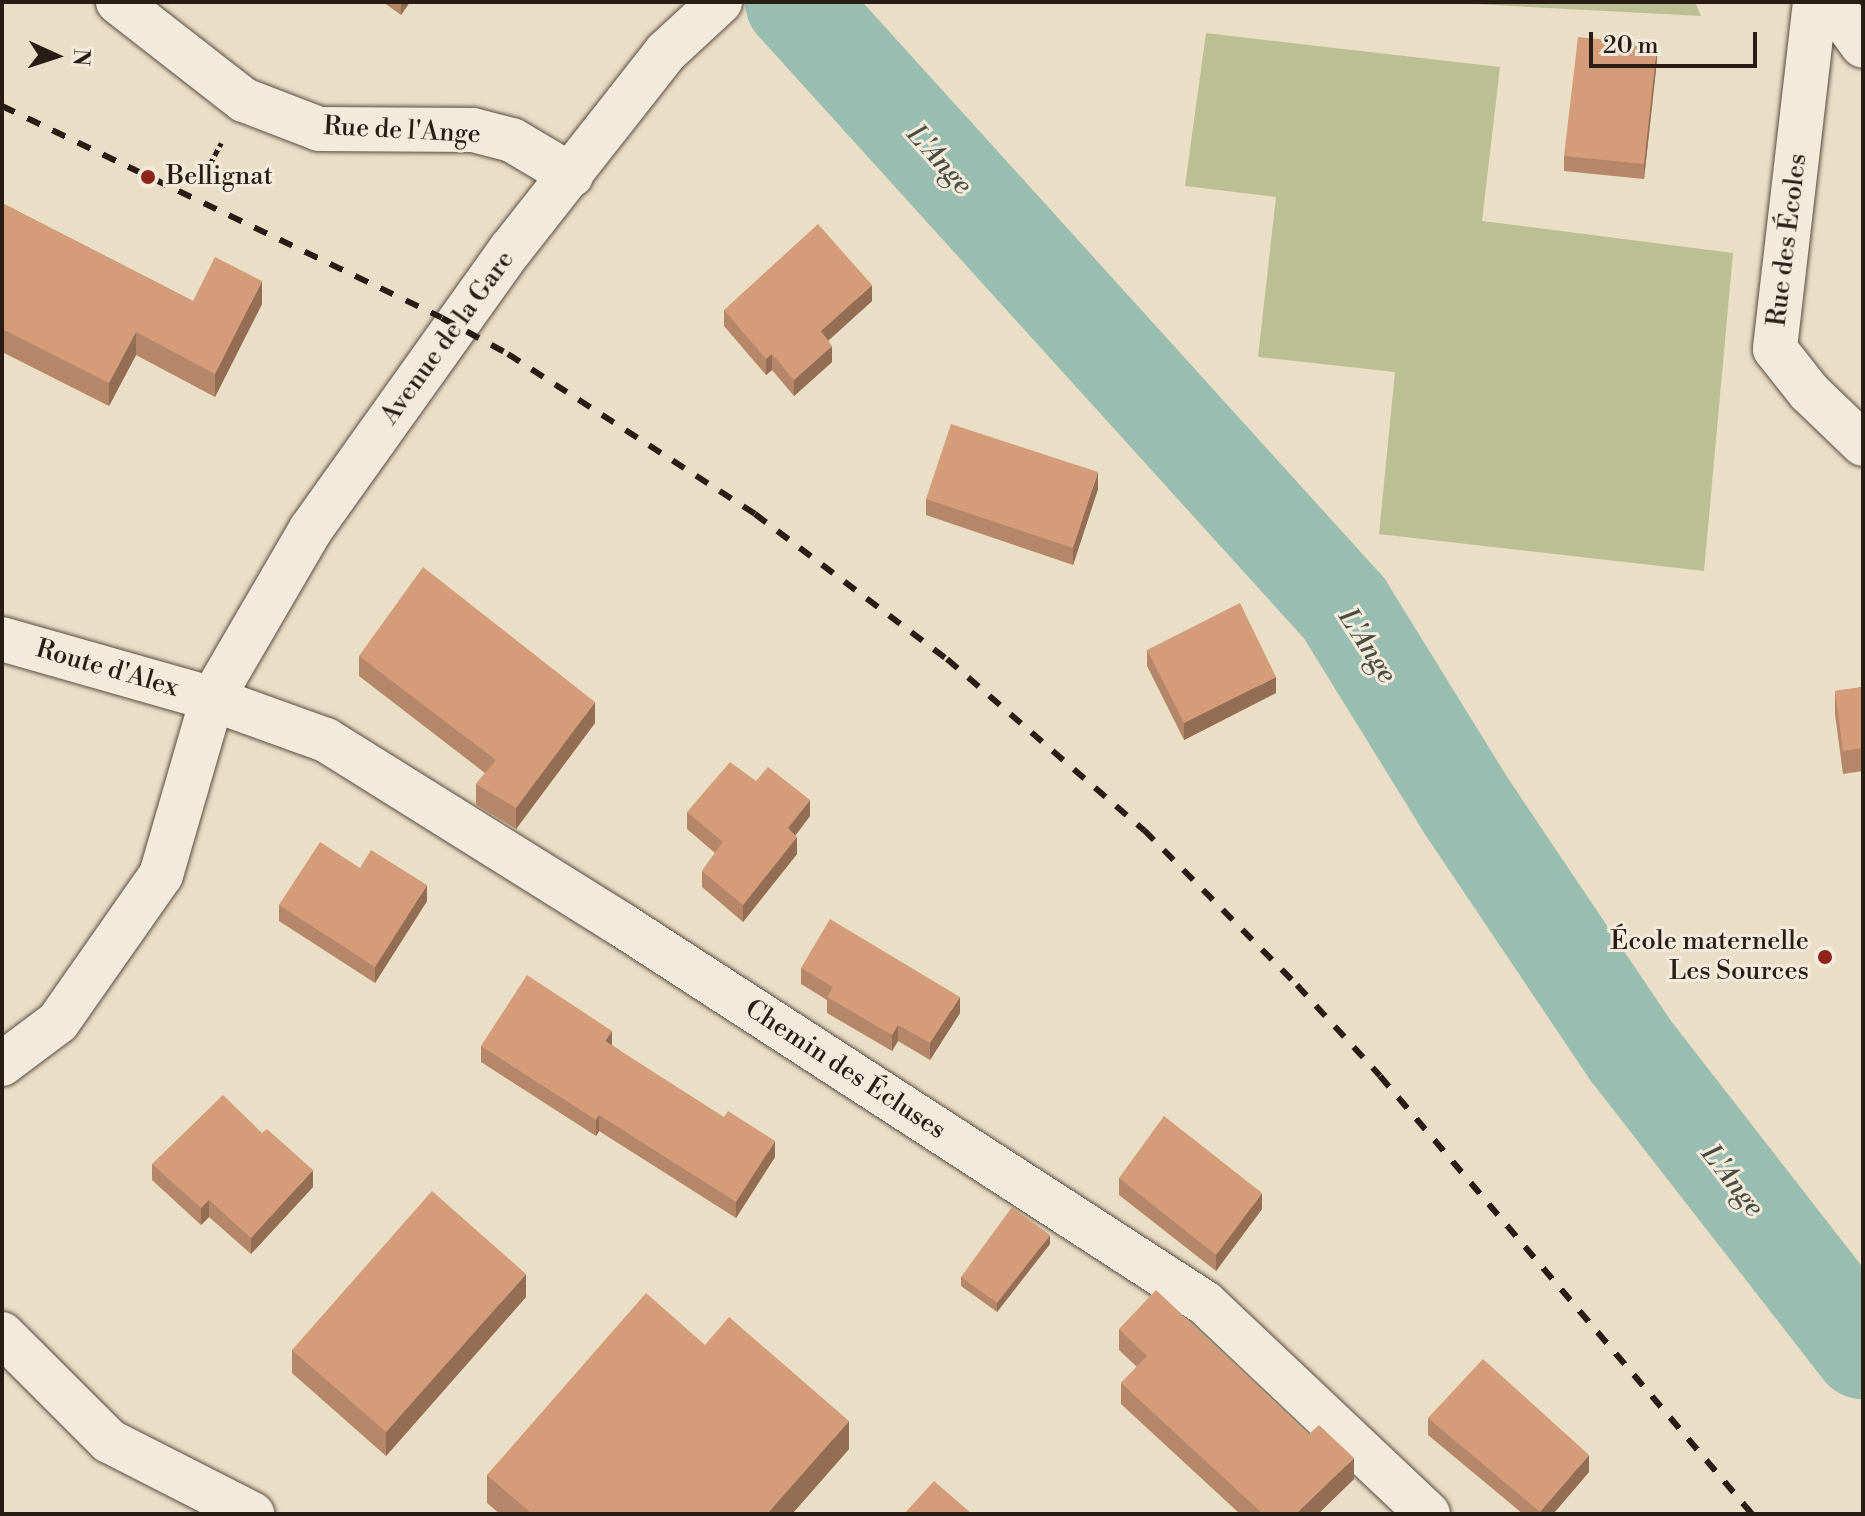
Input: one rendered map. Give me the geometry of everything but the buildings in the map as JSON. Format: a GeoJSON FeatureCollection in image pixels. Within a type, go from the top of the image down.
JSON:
{"type":"FeatureCollection","features":[{"type":"Feature","properties":{"kind":"street","name":"Rue de l'Ange"},"geometry":{"type":"LineString","coordinates":[[118,2],[244,100],[319,129],[473,130],[512,140],[571,175]]}},
{"type":"Feature","properties":{"kind":"street","name":"Avenue de la Gare"},"geometry":{"type":"LineString","coordinates":[[2,1064],[58,1022],[161,875],[212,699],[311,529],[511,249],[666,52],[720,2]]}},
{"type":"Feature","properties":{"kind":"street","name":"Rue des Écoles"},"geometry":{"type":"LineString","coordinates":[[1815,2],[1775,349],[1809,392],[1863,444]]}},
{"type":"Feature","properties":{"kind":"street"},"geometry":{"type":"LineString","coordinates":[[1831,2],[1863,46]]}},
{"type":"Feature","properties":{"kind":"street","name":"Route d'Alex"},"geometry":{"type":"LineString","coordinates":[[2,639],[212,699]]}},
{"type":"Feature","properties":{"kind":"street","name":"Chemin des Écluses"},"geometry":{"type":"LineString","coordinates":[[212,699],[326,740],[619,923],[1205,1303],[1428,1514]]}},
{"type":"Feature","properties":{"kind":"street"},"geometry":{"type":"LineString","coordinates":[[2,1334],[109,1441],[252,1514]]}},
{"type":"Feature","properties":{"kind":"green space"},"geometry":{"type":"Polygon","coordinates":[[[1435,2],[1695,2],[1701,16],[1435,2]]]}},
{"type":"Feature","properties":{"kind":"green space"},"geometry":{"type":"Polygon","coordinates":[[[1206,33],[1500,67],[1482,221],[1733,253],[1704,571],[1379,534],[1395,372],[1258,357],[1276,197],[1185,186],[1206,33]]]}},
{"type":"Feature","properties":{"kind":"waterway","name":"L'Ange"},"geometry":{"type":"LineString","coordinates":[[795,2],[1344,608],[1467,807],[1631,1051],[1863,1349]]}},
{"type":"Feature","properties":{"kind":"railway"},"geometry":{"type":"LineString","coordinates":[[2,106],[442,318],[508,354],[755,514],[947,659],[1144,830],[1297,985],[1380,1076],[1752,1514]]}},
{"type":"Feature","properties":{"kind":"place","name":"Bellignat"},"geometry":{"type":"Point","coordinates":[148,177]}},
{"type":"Feature","properties":{"kind":"place","name":"École maternelle Les Sources"},"geometry":{"type":"Point","coordinates":[1825,957]}}]}
